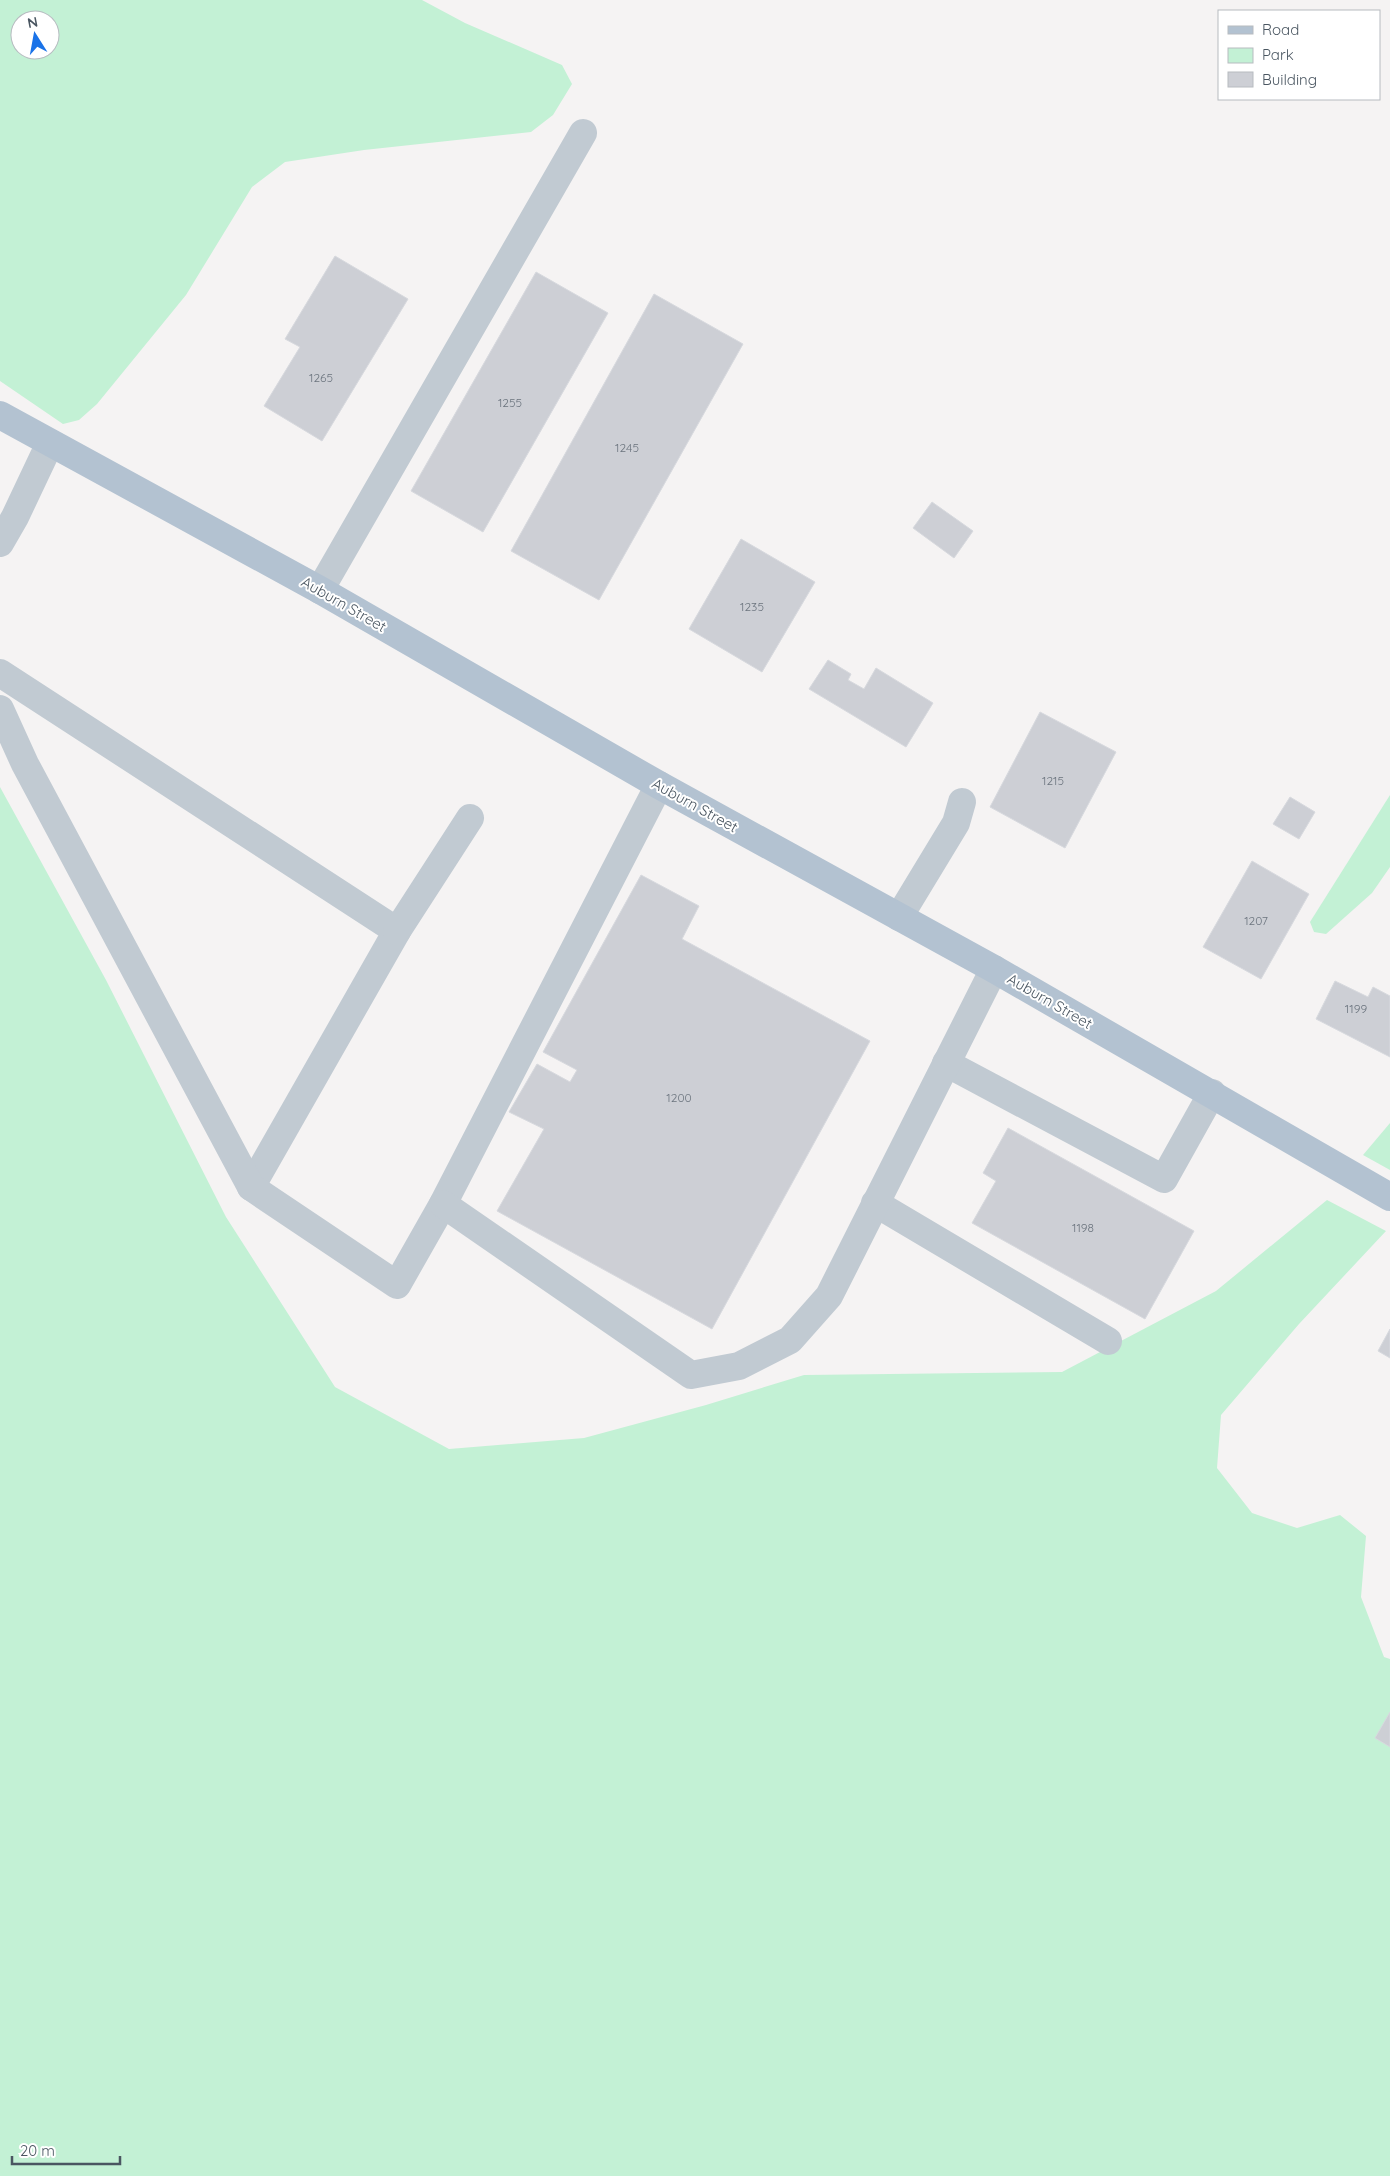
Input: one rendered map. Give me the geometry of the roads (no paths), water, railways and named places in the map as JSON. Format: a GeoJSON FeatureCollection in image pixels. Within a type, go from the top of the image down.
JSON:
{"type":"FeatureCollection","features":[{"type":"Feature","properties":{"kind":"main road","name":"Auburn Street"},"geometry":{"type":"LineString","coordinates":[[0,415],[320,590],[659,785],[994,969],[1390,1197]]}},
{"type":"Feature","properties":{"kind":"lane"},"geometry":{"type":"LineString","coordinates":[[320,590],[583,133]]}},
{"type":"Feature","properties":{"kind":"lane"},"geometry":{"type":"LineString","coordinates":[[0,543],[15,517],[50,443]]}},
{"type":"Feature","properties":{"kind":"lane"},"geometry":{"type":"LineString","coordinates":[[0,673],[397,931]]}},
{"type":"Feature","properties":{"kind":"lane"},"geometry":{"type":"LineString","coordinates":[[0,709],[25,764],[251,1187],[397,1285],[443,1204],[659,785]]}},
{"type":"Feature","properties":{"kind":"lane"},"geometry":{"type":"LineString","coordinates":[[899,917],[956,823],[962,802]]}},
{"type":"Feature","properties":{"kind":"lane"},"geometry":{"type":"LineString","coordinates":[[251,1187],[397,931],[470,818]]}},
{"type":"Feature","properties":{"kind":"lane"},"geometry":{"type":"LineString","coordinates":[[443,1204],[691,1375],[739,1366],[790,1340],[829,1296],[994,969]]}},
{"type":"Feature","properties":{"kind":"lane"},"geometry":{"type":"LineString","coordinates":[[946,1063],[1164,1180],[1212,1093]]}},
{"type":"Feature","properties":{"kind":"lane"},"geometry":{"type":"LineString","coordinates":[[875,1203],[1108,1341]]}}]}
